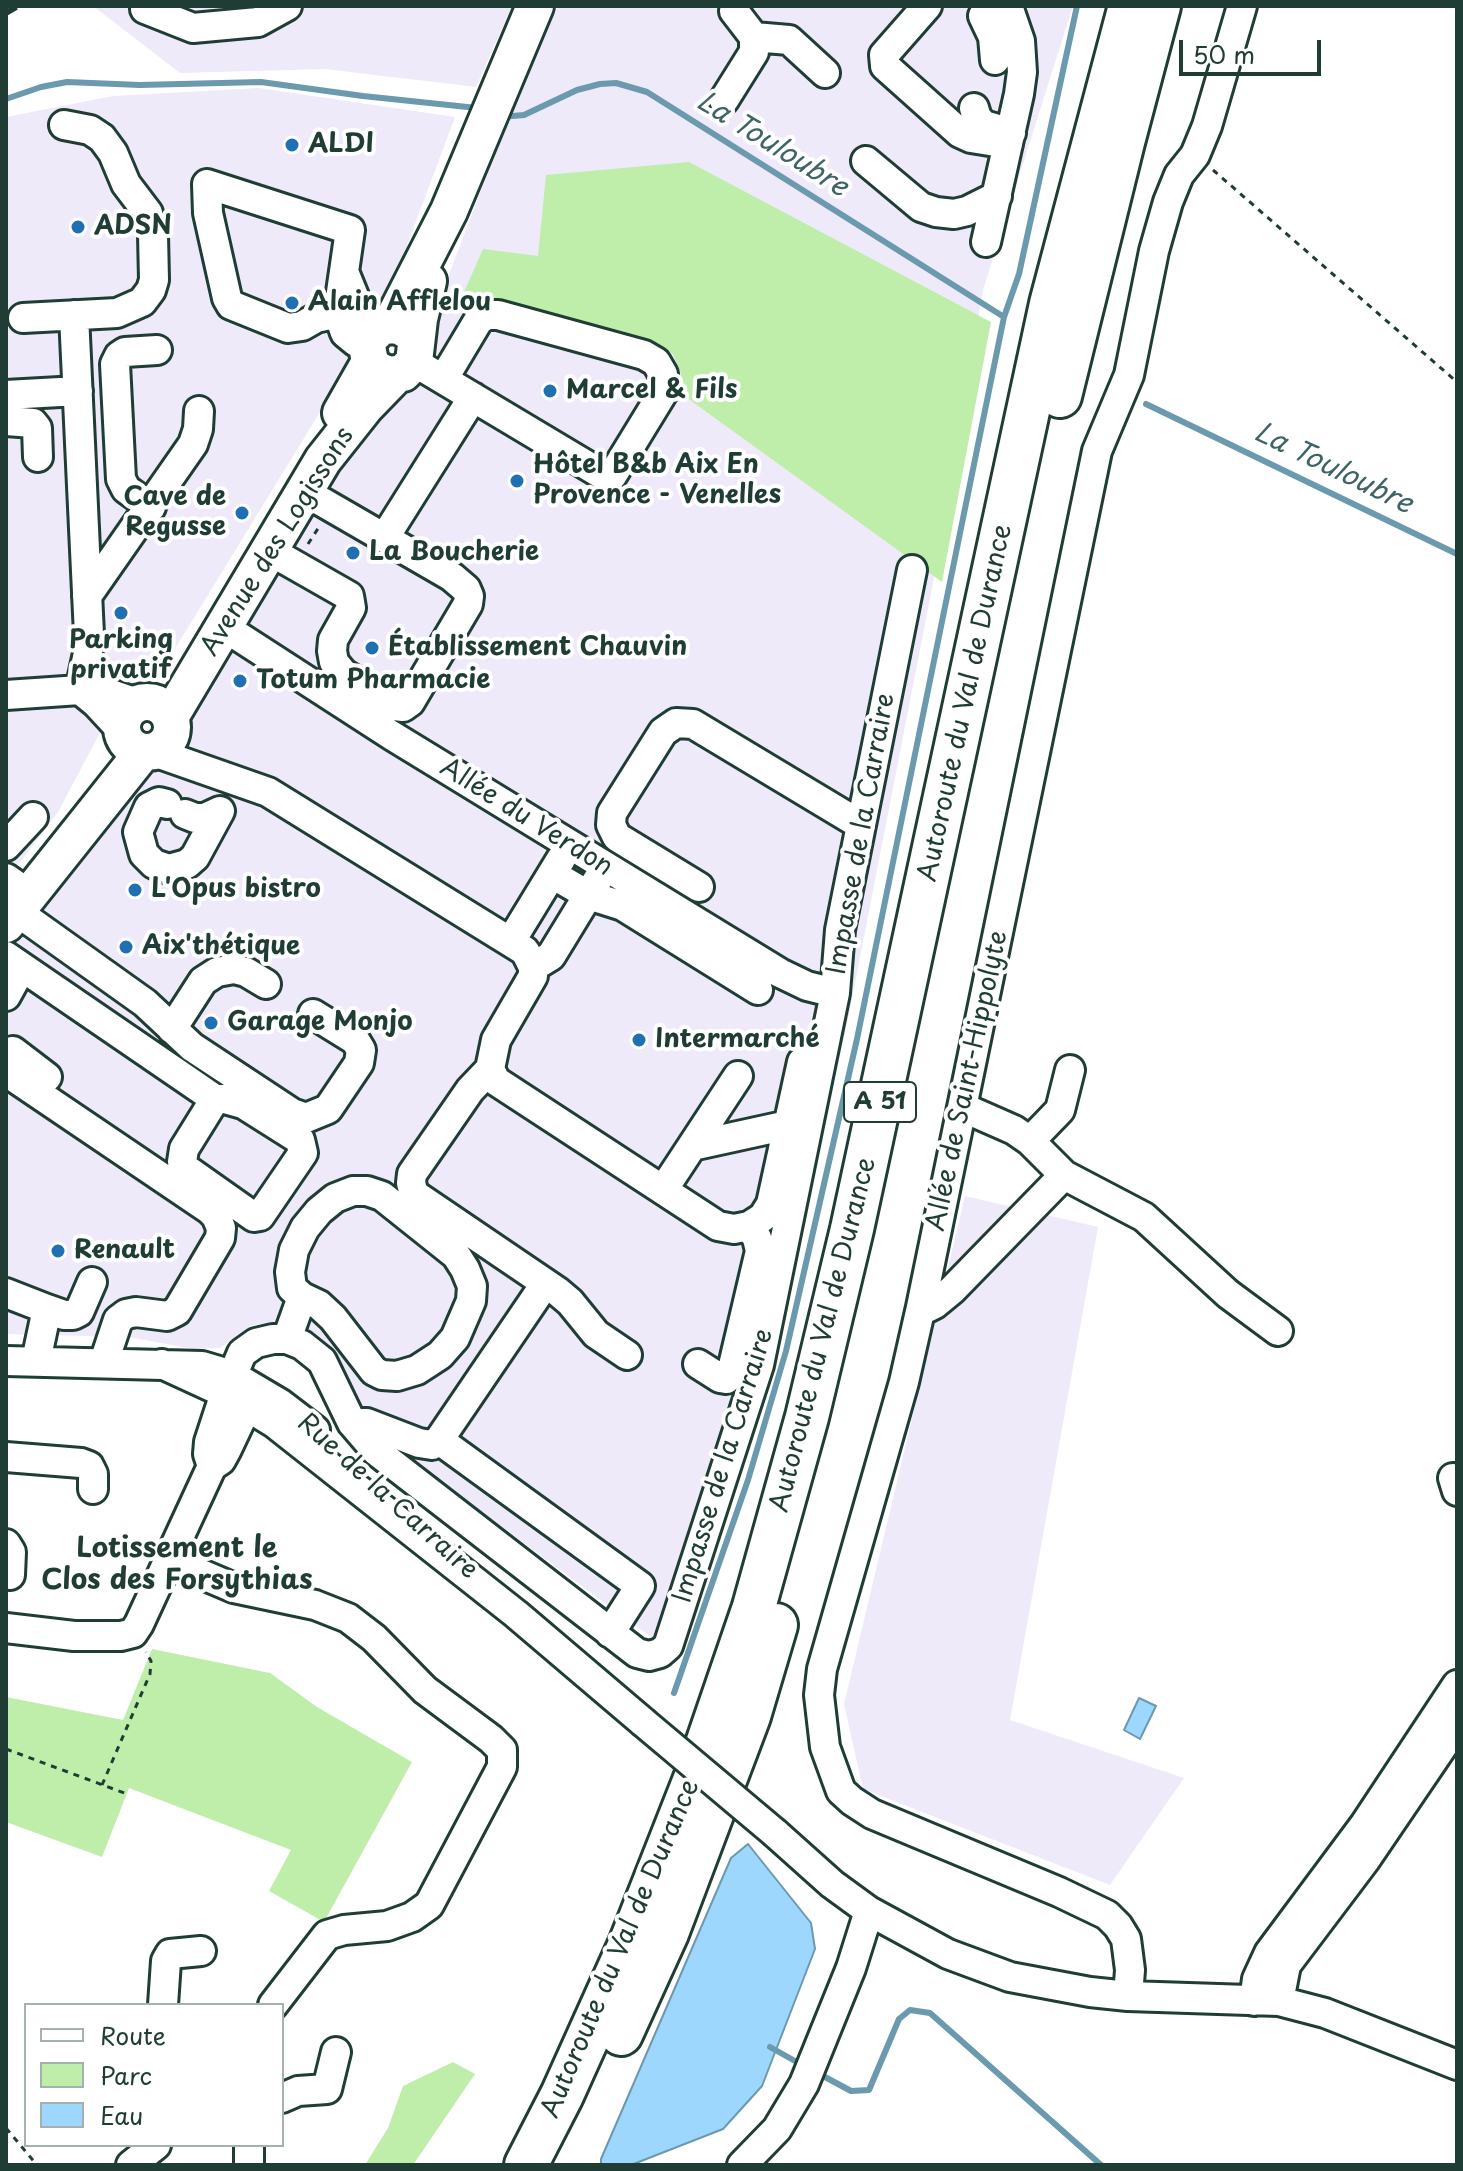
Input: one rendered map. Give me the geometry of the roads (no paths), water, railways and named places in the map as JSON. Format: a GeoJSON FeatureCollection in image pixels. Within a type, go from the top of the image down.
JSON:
{"type":"FeatureCollection","features":[{"type":"Feature","properties":{"kind":"highway","name":"Autoroute du Val de Durance"},"geometry":{"type":"LineString","coordinates":[[526,2165],[562,2095],[630,1944],[695,1779],[754,1607],[799,1447],[852,1229],[1051,304],[1130,6]]}},
{"type":"Feature","properties":{"kind":"highway","name":"Autoroute du Val de Durance"},"geometry":{"type":"LineString","coordinates":[[558,2165],[667,1933],[739,1745],[826,1454],[923,1036],[1046,454],[1159,6]]}},
{"type":"Feature","properties":{"kind":"main road"},"geometry":{"type":"LineString","coordinates":[[397,352],[449,211],[535,6]]}},
{"type":"Feature","properties":{"kind":"main road","name":"Avenue des Logissons"},"geometry":{"type":"LineString","coordinates":[[19,899],[224,627],[323,460],[397,352]]}},
{"type":"Feature","properties":{"kind":"main road","name":"Avenue des Logissons"},"geometry":{"type":"LineString","coordinates":[[146,727],[210,626],[397,352]]}},
{"type":"Feature","properties":{"kind":"street"},"geometry":{"type":"LineString","coordinates":[[145,9],[193,28],[258,22],[287,6]]}},
{"type":"Feature","properties":{"kind":"street"},"geometry":{"type":"LineString","coordinates":[[927,6],[884,55],[885,66],[960,133],[971,138],[1010,139]]}},
{"type":"Feature","properties":{"kind":"street","name":"Allée de Saint-Hippolyte"},"geometry":{"type":"LineString","coordinates":[[1128,1996],[1129,1951],[1126,1939],[1107,1915],[872,1814],[841,1791],[831,1769],[821,1725],[819,1695],[822,1669],[904,1382],[921,1307],[1097,451],[1129,375],[1154,251],[1168,202],[1179,175],[1195,155],[1207,126],[1242,6]]}},
{"type":"Feature","properties":{"kind":"street"},"geometry":{"type":"LineString","coordinates":[[730,16],[754,37],[789,40],[825,73]]}},
{"type":"Feature","properties":{"kind":"street"},"geometry":{"type":"LineString","coordinates":[[986,242],[1022,72],[999,31]]}},
{"type":"Feature","properties":{"kind":"street"},"geometry":{"type":"LineString","coordinates":[[724,100],[754,52],[754,37]]}},
{"type":"Feature","properties":{"kind":"street"},"geometry":{"type":"LineString","coordinates":[[974,108],[977,118],[984,125],[1010,139]]}},
{"type":"Feature","properties":{"kind":"street"},"geometry":{"type":"LineString","coordinates":[[13,318],[117,313],[142,302],[154,280],[153,235],[148,213],[126,184],[113,153],[102,138],[90,130],[64,125]]}},
{"type":"Feature","properties":{"kind":"street"},"geometry":{"type":"LineString","coordinates":[[866,161],[921,207],[936,212],[954,214],[967,211],[997,196]]}},
{"type":"Feature","properties":{"kind":"street"},"geometry":{"type":"LineString","coordinates":[[338,313],[288,328],[231,305],[208,213],[207,184],[350,230],[344,252],[345,274],[338,313],[345,333],[356,342],[397,352],[603,477],[612,476],[664,391],[663,374],[656,362],[644,355],[498,315],[486,315],[478,321],[397,352]]}},
{"type":"Feature","properties":{"kind":"street"},"geometry":{"type":"LineString","coordinates":[[345,274],[358,306],[397,352]]}},
{"type":"Feature","properties":{"kind":"street"},"geometry":{"type":"LineString","coordinates":[[74,315],[88,653],[80,690]]}},
{"type":"Feature","properties":{"kind":"street"},"geometry":{"type":"LineString","coordinates":[[151,507],[126,489],[121,479],[115,364],[125,352],[157,350]]}},
{"type":"Feature","properties":{"kind":"street"},"geometry":{"type":"LineString","coordinates":[[6,395],[78,391]]}},
{"type":"Feature","properties":{"kind":"street"},"geometry":{"type":"LineString","coordinates":[[385,537],[473,397]]}},
{"type":"Feature","properties":{"kind":"street"},"geometry":{"type":"LineString","coordinates":[[87,596],[193,444],[199,411]]}},
{"type":"Feature","properties":{"kind":"street"},"geometry":{"type":"LineString","coordinates":[[6,421],[33,423],[37,428],[38,457]]}},
{"type":"Feature","properties":{"kind":"street"},"geometry":{"type":"LineString","coordinates":[[270,551],[349,596],[351,608],[333,640],[334,662],[343,673],[395,706],[403,707],[410,702],[468,604],[469,596],[460,582],[305,492]]}},
{"type":"Feature","properties":{"kind":"street","name":"Impasse de la Carraire"},"geometry":{"type":"LineString","coordinates":[[287,1339],[313,1351],[322,1361],[352,1423],[376,1451],[637,1653],[649,1656],[660,1653],[668,1646],[759,1365],[835,993],[837,950],[912,570]]}},
{"type":"Feature","properties":{"kind":"street","name":"Allée du Verdon"},"geometry":{"type":"LineString","coordinates":[[224,627],[391,735],[780,973],[807,986],[835,993]]}},
{"type":"Feature","properties":{"kind":"street"},"geometry":{"type":"LineString","coordinates":[[6,695],[80,690],[105,692],[146,727],[224,776],[281,799],[525,951],[533,967],[529,984],[496,1040],[490,1069],[470,1090],[412,1174],[411,1183],[414,1194],[570,1302],[596,1334],[627,1355]]}},
{"type":"Feature","properties":{"kind":"street"},"geometry":{"type":"LineString","coordinates":[[391,735],[402,718],[403,707]]}},
{"type":"Feature","properties":{"kind":"street"},"geometry":{"type":"LineString","coordinates":[[699,887],[617,837],[611,825],[612,813],[663,732],[676,723],[693,724],[861,825]]}},
{"type":"Feature","properties":{"kind":"street"},"geometry":{"type":"LineString","coordinates":[[220,811],[205,818],[195,818],[159,802],[149,807],[138,832],[144,854],[154,864],[169,869],[187,864],[195,857],[220,811],[224,776]]}},
{"type":"Feature","properties":{"kind":"street"},"geometry":{"type":"LineString","coordinates":[[6,846],[33,817]]}},
{"type":"Feature","properties":{"kind":"street"},"geometry":{"type":"LineString","coordinates":[[511,941],[570,844]]}},
{"type":"Feature","properties":{"kind":"street"},"geometry":{"type":"LineString","coordinates":[[533,967],[551,956],[605,867]]}},
{"type":"Feature","properties":{"kind":"street"},"geometry":{"type":"LineString","coordinates":[[552,874],[588,895],[623,906],[758,990]]}},
{"type":"Feature","properties":{"kind":"street"},"geometry":{"type":"LineString","coordinates":[[19,899],[159,1014],[192,1047],[292,1113],[306,1118],[328,1109],[359,1063],[361,1050],[355,1040],[313,1014]]}},
{"type":"Feature","properties":{"kind":"street"},"geometry":{"type":"LineString","coordinates":[[6,996],[14,961],[215,1099],[243,1104],[300,1140],[303,1153],[260,1216],[254,1217],[186,1169],[182,1162],[184,1149],[215,1099]]}},
{"type":"Feature","properties":{"kind":"street"},"geometry":{"type":"LineString","coordinates":[[172,1029],[203,981],[217,972],[234,969],[266,984]]}},
{"type":"Feature","properties":{"kind":"street"},"geometry":{"type":"LineString","coordinates":[[490,1069],[496,1081],[718,1226],[734,1229],[749,1226],[763,1217],[771,1204],[812,1015],[822,1002],[835,993]]}},
{"type":"Feature","properties":{"kind":"street"},"geometry":{"type":"LineString","coordinates":[[9,1061],[152,1152],[182,1162]]}},
{"type":"Feature","properties":{"kind":"street"},"geometry":{"type":"LineString","coordinates":[[9,1061],[210,1210],[221,1228],[220,1238],[177,1311],[167,1316],[136,1312],[126,1314],[118,1320],[104,1362]]}},
{"type":"Feature","properties":{"kind":"street"},"geometry":{"type":"LineString","coordinates":[[1030,1141],[1060,1110],[1070,1070]]}},
{"type":"Feature","properties":{"kind":"street"},"geometry":{"type":"LineString","coordinates":[[663,1190],[738,1076]]}},
{"type":"Feature","properties":{"kind":"street"},"geometry":{"type":"LineString","coordinates":[[964,1108],[1030,1141],[1064,1175],[1144,1217],[1228,1294],[1278,1331]]}},
{"type":"Feature","properties":{"kind":"street"},"geometry":{"type":"LineString","coordinates":[[692,1146],[788,1125]]}},
{"type":"Feature","properties":{"kind":"street"},"geometry":{"type":"LineString","coordinates":[[921,1307],[935,1304],[952,1290],[1064,1175]]}},
{"type":"Feature","properties":{"kind":"street"},"geometry":{"type":"LineString","coordinates":[[353,1191],[382,1196],[456,1255],[472,1286],[465,1320],[455,1338],[440,1355],[417,1370],[397,1376],[374,1371],[333,1318],[319,1305],[302,1297],[292,1288],[290,1272],[294,1250],[305,1228],[319,1211],[335,1198],[353,1191]]}},
{"type":"Feature","properties":{"kind":"street"},"geometry":{"type":"LineString","coordinates":[[698,1364],[720,1378],[730,1375],[760,1251],[757,1238],[749,1226]]}},
{"type":"Feature","properties":{"kind":"street"},"geometry":{"type":"LineString","coordinates":[[6,1293],[64,1315],[73,1315],[79,1312],[92,1282]]}},
{"type":"Feature","properties":{"kind":"street"},"geometry":{"type":"LineString","coordinates":[[352,1423],[367,1423],[419,1443],[432,1445],[439,1440],[545,1284]]}},
{"type":"Feature","properties":{"kind":"street"},"geometry":{"type":"LineString","coordinates":[[6,1628],[74,1636],[133,1633],[212,1466],[221,1460],[227,1449],[240,1391],[242,1353],[256,1343],[287,1339],[302,1297]]}},
{"type":"Feature","properties":{"kind":"street"},"geometry":{"type":"LineString","coordinates":[[36,1361],[47,1309]]}},
{"type":"Feature","properties":{"kind":"street","name":"Rue de la Carraire"},"geometry":{"type":"LineString","coordinates":[[6,1361],[202,1366],[240,1391],[274,1423],[516,1614]]}},
{"type":"Feature","properties":{"kind":"street","name":"Rue de la Carraire"},"geometry":{"type":"LineString","coordinates":[[240,1391],[281,1404],[338,1448],[516,1614]]}},
{"type":"Feature","properties":{"kind":"street"},"geometry":{"type":"LineString","coordinates":[[439,1440],[640,1586],[610,1633]]}},
{"type":"Feature","properties":{"kind":"street"},"geometry":{"type":"LineString","coordinates":[[6,1457],[81,1463],[89,1466],[93,1474],[93,1489]]}},
{"type":"Feature","properties":{"kind":"street"},"geometry":{"type":"LineString","coordinates":[[6,1544],[11,1552],[10,1575]]}},
{"type":"Feature","properties":{"kind":"street"},"geometry":{"type":"LineString","coordinates":[[168,1560],[234,1588],[315,1605],[348,1618],[374,1638],[425,1690],[502,1750],[502,1767],[429,1905],[412,1917],[387,1926],[344,1930],[327,1935],[275,2003]]}},
{"type":"Feature","properties":{"kind":"street"},"geometry":{"type":"LineString","coordinates":[[516,1614],[832,1884],[869,1911],[948,1954],[1010,1977],[1090,1992],[1266,2001],[1325,2013],[1457,2065]]}},
{"type":"Feature","properties":{"kind":"street"},"geometry":{"type":"LineString","coordinates":[[1266,2001],[1257,1979],[1269,1953],[1365,1824],[1457,1685]]}},
{"type":"Feature","properties":{"kind":"street"},"geometry":{"type":"LineString","coordinates":[[1266,2001],[1286,1965],[1366,1859],[1457,1725]]}},
{"type":"Feature","properties":{"kind":"street"},"geometry":{"type":"LineString","coordinates":[[742,2165],[777,2129],[804,2084],[851,1968],[869,1911]]}},
{"type":"Feature","properties":{"kind":"street"},"geometry":{"type":"LineString","coordinates":[[163,2003],[166,1961],[170,1954],[201,1951]]}},
{"type":"Feature","properties":{"kind":"street"},"geometry":{"type":"LineString","coordinates":[[284,2097],[298,2091],[327,2089],[336,2052]]}},
{"type":"Feature","properties":{"kind":"street"},"geometry":{"type":"LineString","coordinates":[[131,2165],[154,2147]]}},
{"type":"Feature","properties":{"kind":"water"},"geometry":{"type":"Polygon","coordinates":[[[1139,1698],[1156,1706],[1140,1739],[1124,1730],[1139,1698]]]}},
{"type":"Feature","properties":{"kind":"water"},"geometry":{"type":"Polygon","coordinates":[[[748,1844],[811,1923],[815,1949],[762,2086],[723,2129],[631,2165],[601,2165],[731,1858],[748,1844]]]}},
{"type":"Feature","properties":{"kind":"waterway"},"geometry":{"type":"LineString","coordinates":[[674,1693],[748,1480],[786,1351],[857,1039],[1004,317],[1019,274],[1077,6]]}},
{"type":"Feature","properties":{"kind":"waterway","name":"La Touloubre"},"geometry":{"type":"LineString","coordinates":[[6,99],[67,82],[140,85],[261,82],[477,108]]}},
{"type":"Feature","properties":{"kind":"waterway","name":"La Touloubre"},"geometry":{"type":"LineString","coordinates":[[501,117],[524,115],[577,90],[600,84],[616,83],[647,92],[1004,317]]}},
{"type":"Feature","properties":{"kind":"waterway","name":"La Touloubre"},"geometry":{"type":"LineString","coordinates":[[1146,404],[1457,554]]}},
{"type":"Feature","properties":{"kind":"waterway"},"geometry":{"type":"LineString","coordinates":[[825,2077],[851,2091],[869,2090],[899,2019],[910,2010],[930,2013],[1101,2165]]}},
{"type":"Feature","properties":{"kind":"waterway"},"geometry":{"type":"LineString","coordinates":[[770,2047],[795,2061]]}},
{"type":"Feature","properties":{"kind":"railway"},"geometry":{"type":"LineString","coordinates":[[6,13],[18,6]]}},
{"type":"Feature","properties":{"kind":"place","name":"ALDI"},"geometry":{"type":"Point","coordinates":[292,145]}},
{"type":"Feature","properties":{"kind":"place","name":"ADSN"},"geometry":{"type":"Point","coordinates":[78,227]}},
{"type":"Feature","properties":{"kind":"place","name":"Alain Afflelou"},"geometry":{"type":"Point","coordinates":[292,303]}},
{"type":"Feature","properties":{"kind":"place","name":"Marcel & Fils"},"geometry":{"type":"Point","coordinates":[550,391]}},
{"type":"Feature","properties":{"kind":"place","name":"Hôtel B&b Aix En Provence - Venelles"},"geometry":{"type":"Point","coordinates":[517,481]}},
{"type":"Feature","properties":{"kind":"place","name":"Cave de Regusse"},"geometry":{"type":"Point","coordinates":[242,513]}},
{"type":"Feature","properties":{"kind":"place","name":"La Boucherie"},"geometry":{"type":"Point","coordinates":[353,553]}},
{"type":"Feature","properties":{"kind":"place","name":"Parking privatif"},"geometry":{"type":"Point","coordinates":[121,613]}},
{"type":"Feature","properties":{"kind":"place","name":"Établissement Chauvin"},"geometry":{"type":"Point","coordinates":[372,648]}},
{"type":"Feature","properties":{"kind":"place","name":"Totum Pharmacie"},"geometry":{"type":"Point","coordinates":[240,681]}},
{"type":"Feature","properties":{"kind":"place","name":"L'Opus bistro"},"geometry":{"type":"Point","coordinates":[135,890]}},
{"type":"Feature","properties":{"kind":"place","name":"Aix'thétique"},"geometry":{"type":"Point","coordinates":[126,947]}},
{"type":"Feature","properties":{"kind":"place","name":"Garage Monjo"},"geometry":{"type":"Point","coordinates":[211,1023]}},
{"type":"Feature","properties":{"kind":"place","name":"Intermarché"},"geometry":{"type":"Point","coordinates":[639,1040]}},
{"type":"Feature","properties":{"kind":"place","name":"Renault"},"geometry":{"type":"Point","coordinates":[58,1251]}},
{"type":"Feature","properties":{"kind":"district","name":"Lotissement le Clos des Forsythias"},"geometry":{"type":"Point","coordinates":[177,1565]}}]}
